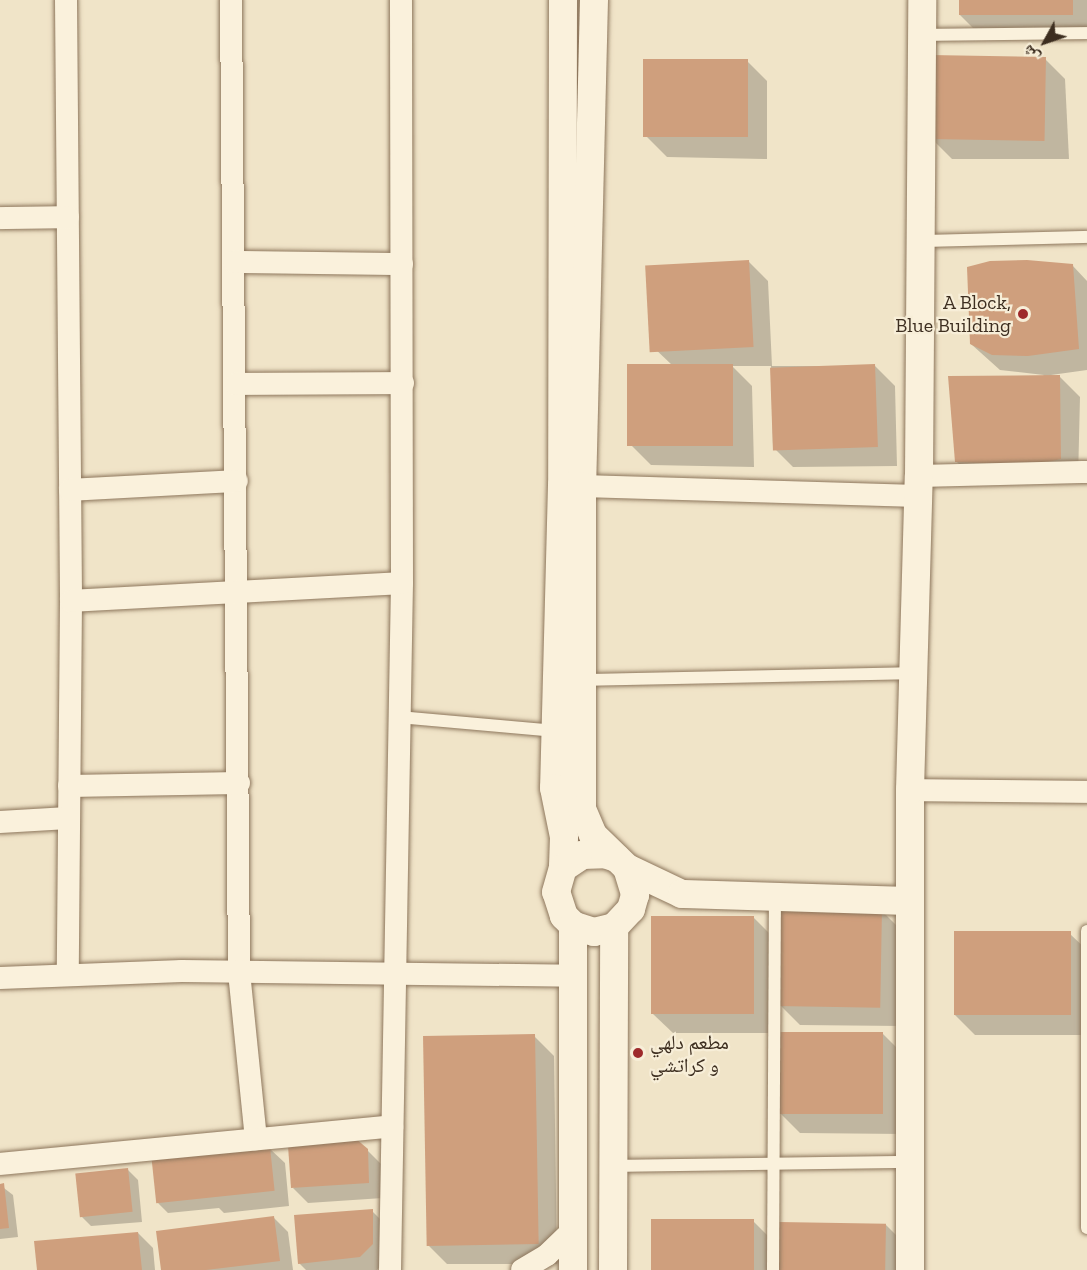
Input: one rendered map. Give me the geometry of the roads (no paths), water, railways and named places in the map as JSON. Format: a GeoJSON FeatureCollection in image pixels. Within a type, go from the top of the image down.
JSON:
{"type":"FeatureCollection","features":[{"type":"Feature","properties":{"kind":"street"},"geometry":{"type":"LineString","coordinates":[[66,0],[71,601],[68,974]]}},
{"type":"Feature","properties":{"kind":"street"},"geometry":{"type":"LineString","coordinates":[[231,0],[239,592],[239,972],[256,1139]]}},
{"type":"Feature","properties":{"kind":"street"},"geometry":{"type":"LineString","coordinates":[[390,1270],[393,975],[402,583],[401,0]]}},
{"type":"Feature","properties":{"kind":"street"},"geometry":{"type":"LineString","coordinates":[[563,0],[562,453],[554,788],[564,837],[563,868],[557,898],[564,916],[573,925],[594,932],[618,924],[650,903],[682,894],[910,901]]}},
{"type":"Feature","properties":{"kind":"street"},"geometry":{"type":"LineString","coordinates":[[594,0],[582,486],[582,809],[593,835],[621,863],[635,895],[618,924],[613,1270]]}},
{"type":"Feature","properties":{"kind":"street"},"geometry":{"type":"LineString","coordinates":[[910,1270],[910,790],[919,486],[922,0]]}},
{"type":"Feature","properties":{"kind":"street"},"geometry":{"type":"LineString","coordinates":[[0,218],[68,217]]}},
{"type":"Feature","properties":{"kind":"street"},"geometry":{"type":"LineString","coordinates":[[234,262],[402,264]]}},
{"type":"Feature","properties":{"kind":"street"},"geometry":{"type":"LineString","coordinates":[[236,384],[403,383]]}},
{"type":"Feature","properties":{"kind":"street"},"geometry":{"type":"LineString","coordinates":[[582,486],[919,486],[1087,472]]}},
{"type":"Feature","properties":{"kind":"street"},"geometry":{"type":"LineString","coordinates":[[70,490],[237,481]]}},
{"type":"Feature","properties":{"kind":"street"},"geometry":{"type":"LineString","coordinates":[[71,601],[402,583]]}},
{"type":"Feature","properties":{"kind":"street"},"geometry":{"type":"LineString","coordinates":[[69,786],[239,783]]}},
{"type":"Feature","properties":{"kind":"street"},"geometry":{"type":"LineString","coordinates":[[910,790],[1087,792]]}},
{"type":"Feature","properties":{"kind":"street"},"geometry":{"type":"LineString","coordinates":[[0,822],[68,818]]}},
{"type":"Feature","properties":{"kind":"street"},"geometry":{"type":"LineString","coordinates":[[563,868],[582,855],[605,854],[682,894]]}},
{"type":"Feature","properties":{"kind":"street"},"geometry":{"type":"LineString","coordinates":[[573,925],[575,976],[573,1270]]}},
{"type":"Feature","properties":{"kind":"street"},"geometry":{"type":"LineString","coordinates":[[0,978],[68,974],[239,972],[575,976]]}},
{"type":"Feature","properties":{"kind":"street"},"geometry":{"type":"LineString","coordinates":[[0,1164],[392,1126]]}},
{"type":"Feature","properties":{"kind":"street"},"geometry":{"type":"LineString","coordinates":[[522,1270],[547,1255],[573,1230]]}},
{"type":"Feature","properties":{"kind":"lane"},"geometry":{"type":"LineString","coordinates":[[922,35],[1087,33]]}},
{"type":"Feature","properties":{"kind":"lane"},"geometry":{"type":"LineString","coordinates":[[920,242],[1087,237]]}},
{"type":"Feature","properties":{"kind":"lane"},"geometry":{"type":"LineString","coordinates":[[583,680],[914,673]]}},
{"type":"Feature","properties":{"kind":"lane"},"geometry":{"type":"LineString","coordinates":[[399,717],[555,731]]}},
{"type":"Feature","properties":{"kind":"lane"},"geometry":{"type":"LineString","coordinates":[[773,1270],[774,898]]}},
{"type":"Feature","properties":{"kind":"lane"},"geometry":{"type":"LineString","coordinates":[[1087,931],[1087,1228]]}},
{"type":"Feature","properties":{"kind":"lane"},"geometry":{"type":"LineString","coordinates":[[613,1166],[909,1162]]}},
{"type":"Feature","properties":{"kind":"place","name":"A Block, Blue Building"},"geometry":{"type":"Point","coordinates":[1023,314]}},
{"type":"Feature","properties":{"kind":"place","name":"مطعم دلهي و كراتشي"},"geometry":{"type":"Point","coordinates":[638,1053]}}]}
